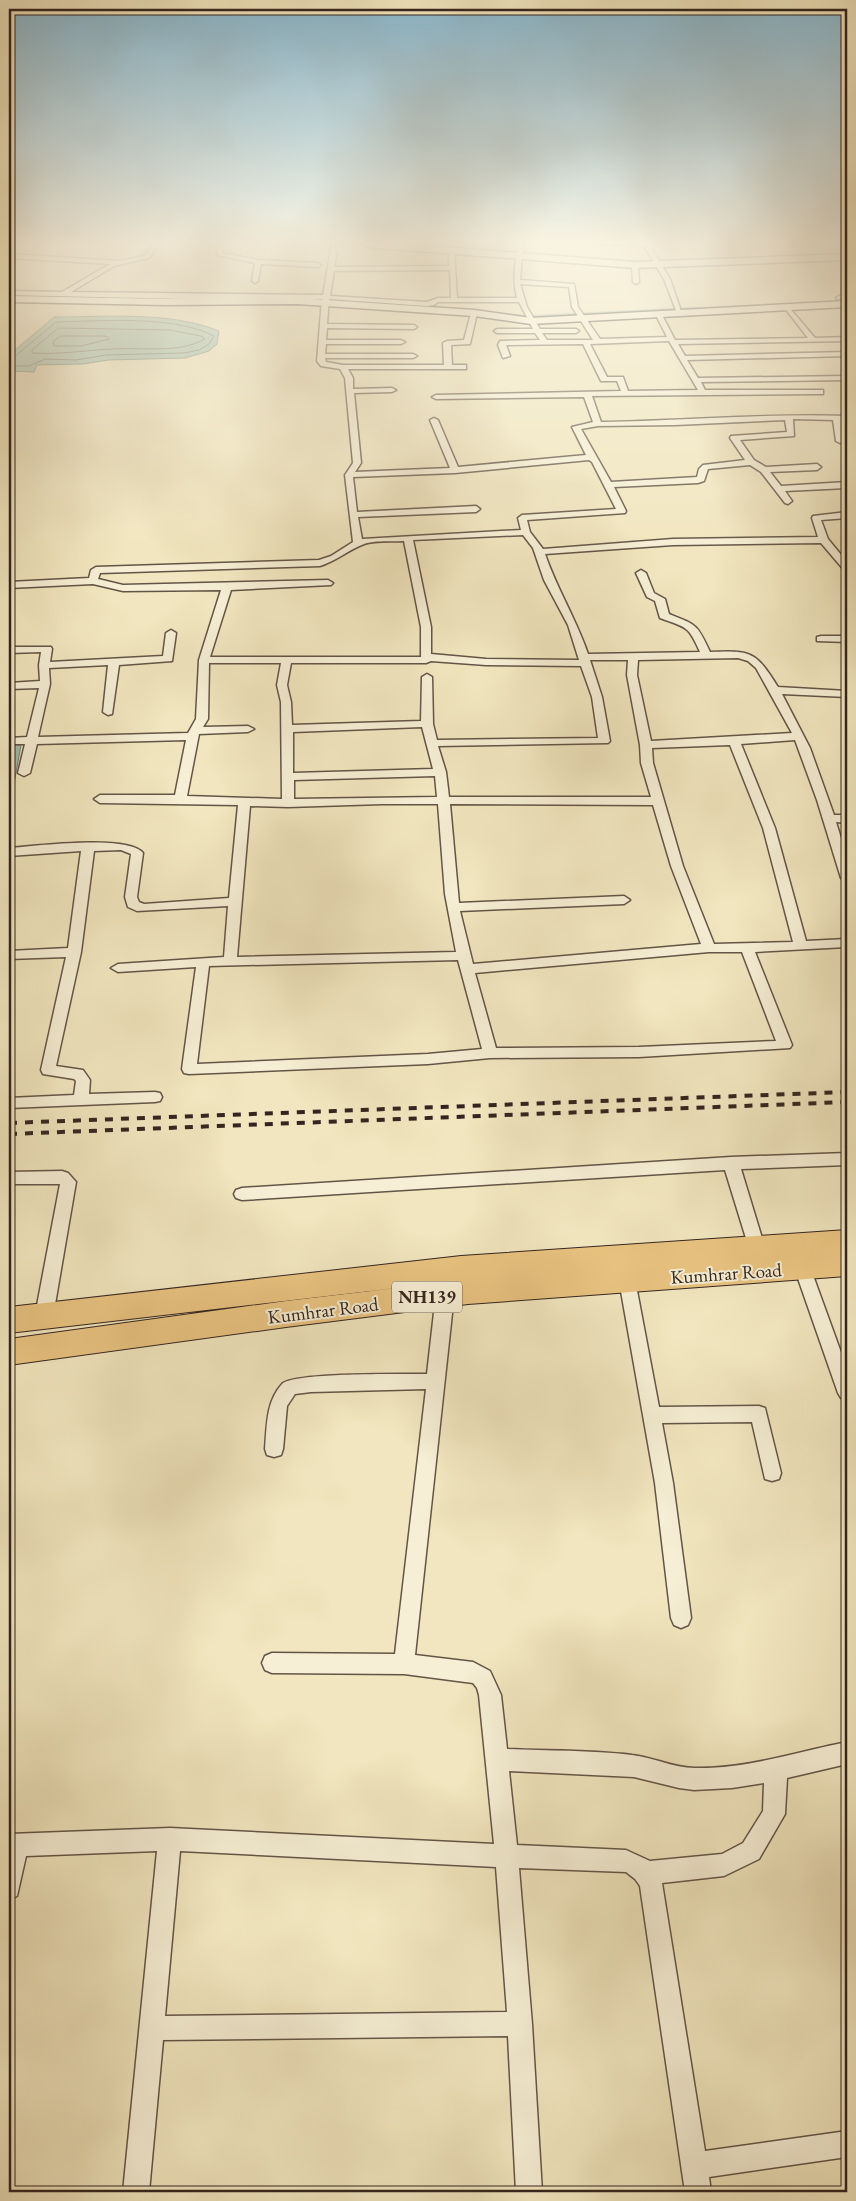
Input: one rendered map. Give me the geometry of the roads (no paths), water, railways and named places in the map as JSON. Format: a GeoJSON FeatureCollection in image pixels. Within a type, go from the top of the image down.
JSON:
{"type":"FeatureCollection","features":[{"type":"Feature","properties":{"kind":"highway","name":"Kumhrar Road"},"geometry":{"type":"LineString","coordinates":[[9,1352],[444,1295],[627,1280],[799,1256],[847,1242]]}},
{"type":"Feature","properties":{"kind":"highway","name":"Kumhrar Road"},"geometry":{"type":"LineString","coordinates":[[9,1320],[461,1268],[757,1248],[847,1264]]}},
{"type":"Feature","properties":{"kind":"street"},"geometry":{"type":"LineString","coordinates":[[322,347],[320,361],[324,364],[343,367],[463,367]]}},
{"type":"Feature","properties":{"kind":"street"},"geometry":{"type":"LineString","coordinates":[[447,347],[448,367]]}},
{"type":"Feature","properties":{"kind":"street"},"geometry":{"type":"LineString","coordinates":[[503,347],[506,356]]}},
{"type":"Feature","properties":{"kind":"street"},"geometry":{"type":"LineString","coordinates":[[587,347],[604,379],[620,379],[625,393]]}},
{"type":"Feature","properties":{"kind":"street"},"geometry":{"type":"LineString","coordinates":[[676,347],[703,392]]}},
{"type":"Feature","properties":{"kind":"street"},"geometry":{"type":"LineString","coordinates":[[683,358],[847,354]]}},
{"type":"Feature","properties":{"kind":"street"},"geometry":{"type":"LineString","coordinates":[[321,356],[413,356]]}},
{"type":"Feature","properties":{"kind":"street"},"geometry":{"type":"LineString","coordinates":[[687,366],[746,365]]}},
{"type":"Feature","properties":{"kind":"street"},"geometry":{"type":"LineString","coordinates":[[343,367],[349,378],[351,414],[356,439],[357,463],[349,475],[358,543]]}},
{"type":"Feature","properties":{"kind":"street"},"geometry":{"type":"LineString","coordinates":[[696,380],[847,378]]}},
{"type":"Feature","properties":{"kind":"street"},"geometry":{"type":"LineString","coordinates":[[350,391],[392,390]]}},
{"type":"Feature","properties":{"kind":"street"},"geometry":{"type":"LineString","coordinates":[[436,397],[625,393],[820,392]]}},
{"type":"Feature","properties":{"kind":"street"},"geometry":{"type":"LineString","coordinates":[[587,394],[598,424]]}},
{"type":"Feature","properties":{"kind":"street"},"geometry":{"type":"LineString","coordinates":[[788,501],[764,470],[751,462],[734,438],[791,434],[789,417]]}},
{"type":"Feature","properties":{"kind":"street"},"geometry":{"type":"LineString","coordinates":[[432,743],[604,741],[597,697],[585,660],[572,625],[549,580],[540,552],[526,532],[522,518],[622,511],[576,427],[598,424],[675,423],[789,417],[847,418]]}},
{"type":"Feature","properties":{"kind":"street"},"geometry":{"type":"LineString","coordinates":[[837,418],[840,441]]}},
{"type":"Feature","properties":{"kind":"street"},"geometry":{"type":"LineString","coordinates":[[434,420],[455,470]]}},
{"type":"Feature","properties":{"kind":"street"},"geometry":{"type":"LineString","coordinates":[[349,475],[455,470],[591,456]]}},
{"type":"Feature","properties":{"kind":"street"},"geometry":{"type":"LineString","coordinates":[[608,485],[698,480],[701,479],[703,469],[706,467],[751,462]]}},
{"type":"Feature","properties":{"kind":"street"},"geometry":{"type":"LineString","coordinates":[[764,470],[817,467]]}},
{"type":"Feature","properties":{"kind":"street"},"geometry":{"type":"LineString","coordinates":[[778,489],[847,485]]}},
{"type":"Feature","properties":{"kind":"street"},"geometry":{"type":"LineString","coordinates":[[353,515],[476,509]]}},
{"type":"Feature","properties":{"kind":"street"},"geometry":{"type":"LineString","coordinates":[[847,515],[816,518],[824,540],[847,568]]}},
{"type":"Feature","properties":{"kind":"street"},"geometry":{"type":"LineString","coordinates":[[93,581],[96,570],[320,563],[334,558],[358,543],[368,540],[526,532]]}},
{"type":"Feature","properties":{"kind":"street"},"geometry":{"type":"LineString","coordinates":[[204,660],[426,660],[426,627],[408,538]]}},
{"type":"Feature","properties":{"kind":"street"},"geometry":{"type":"LineString","coordinates":[[540,552],[673,542],[824,540]]}},
{"type":"Feature","properties":{"kind":"street"},"geometry":{"type":"LineString","coordinates":[[641,573],[650,594],[660,599],[664,616],[688,625],[695,630],[706,654]]}},
{"type":"Feature","properties":{"kind":"street"},"geometry":{"type":"LineString","coordinates":[[9,585],[93,581],[123,588],[227,587],[328,583]]}},
{"type":"Feature","properties":{"kind":"street"},"geometry":{"type":"LineString","coordinates":[[180,799],[193,734],[202,719],[204,660],[227,587]]}},
{"type":"Feature","properties":{"kind":"street"},"geometry":{"type":"LineString","coordinates":[[44,665],[168,659],[170,633]]}},
{"type":"Feature","properties":{"kind":"street"},"geometry":{"type":"LineString","coordinates":[[821,639],[847,639]]}},
{"type":"Feature","properties":{"kind":"street"},"geometry":{"type":"LineString","coordinates":[[9,650],[47,649],[44,665],[45,684],[24,773]]}},
{"type":"Feature","properties":{"kind":"street"},"geometry":{"type":"LineString","coordinates":[[426,657],[486,662],[585,660],[706,654],[745,655],[757,662],[775,690],[798,736],[815,774],[847,878]]}},
{"type":"Feature","properties":{"kind":"street"},"geometry":{"type":"LineString","coordinates":[[633,657],[632,675],[646,745],[647,763],[677,866],[709,948]]}},
{"type":"Feature","properties":{"kind":"street"},"geometry":{"type":"LineString","coordinates":[[287,659],[282,685],[286,702],[288,803]]}},
{"type":"Feature","properties":{"kind":"street"},"geometry":{"type":"LineString","coordinates":[[108,712],[114,661]]}},
{"type":"Feature","properties":{"kind":"street"},"geometry":{"type":"LineString","coordinates":[[427,677],[427,724],[440,772],[454,907],[465,962],[490,1053]]}},
{"type":"Feature","properties":{"kind":"street"},"geometry":{"type":"LineString","coordinates":[[9,686],[45,684]]}},
{"type":"Feature","properties":{"kind":"street"},"geometry":{"type":"LineString","coordinates":[[775,690],[847,694]]}},
{"type":"Feature","properties":{"kind":"street"},"geometry":{"type":"LineString","coordinates":[[287,729],[427,724]]}},
{"type":"Feature","properties":{"kind":"street"},"geometry":{"type":"LineString","coordinates":[[9,741],[193,734],[248,729]]}},
{"type":"Feature","properties":{"kind":"street"},"geometry":{"type":"LineString","coordinates":[[646,745],[798,736]]}},
{"type":"Feature","properties":{"kind":"street"},"geometry":{"type":"LineString","coordinates":[[734,741],[769,828],[801,946]]}},
{"type":"Feature","properties":{"kind":"street"},"geometry":{"type":"LineString","coordinates":[[288,777],[440,772]]}},
{"type":"Feature","properties":{"kind":"street"},"geometry":{"type":"LineString","coordinates":[[100,800],[180,799],[288,803],[444,800],[659,801]]}},
{"type":"Feature","properties":{"kind":"street"},"geometry":{"type":"LineString","coordinates":[[230,961],[244,802]]}},
{"type":"Feature","properties":{"kind":"street"},"geometry":{"type":"LineString","coordinates":[[829,818],[847,819]]}},
{"type":"Feature","properties":{"kind":"street"},"geometry":{"type":"LineString","coordinates":[[9,852],[88,847],[123,847],[133,849],[137,853],[130,897],[133,904],[142,908],[234,902]]}},
{"type":"Feature","properties":{"kind":"street"},"geometry":{"type":"LineString","coordinates":[[81,1100],[83,1080],[78,1074],[48,1070],[74,952],[88,847]]}},
{"type":"Feature","properties":{"kind":"street"},"geometry":{"type":"LineString","coordinates":[[454,907],[624,900]]}},
{"type":"Feature","properties":{"kind":"street"},"geometry":{"type":"LineString","coordinates":[[118,968],[230,961],[465,962],[709,948],[847,943]]}},
{"type":"Feature","properties":{"kind":"street"},"geometry":{"type":"LineString","coordinates":[[204,962],[189,1069],[428,1059],[490,1053],[639,1052],[785,1044],[747,948]]}},
{"type":"Feature","properties":{"kind":"street"},"geometry":{"type":"LineString","coordinates":[[9,955],[74,952]]}},
{"type":"Feature","properties":{"kind":"street"},"geometry":{"type":"LineString","coordinates":[[9,1103],[156,1096]]}},
{"type":"Feature","properties":{"kind":"street"},"geometry":{"type":"LineString","coordinates":[[242,1194],[731,1163],[847,1159]]}},
{"type":"Feature","properties":{"kind":"street"},"geometry":{"type":"LineString","coordinates":[[731,1163],[757,1248]]}},
{"type":"Feature","properties":{"kind":"street"},"geometry":{"type":"LineString","coordinates":[[9,1178],[62,1177],[68,1182],[44,1316]]}},
{"type":"Feature","properties":{"kind":"street"},"geometry":{"type":"LineString","coordinates":[[799,1256],[847,1394]]}},
{"type":"Feature","properties":{"kind":"street"},"geometry":{"type":"LineString","coordinates":[[627,1280],[664,1483],[682,1618]]}},
{"type":"Feature","properties":{"kind":"street"},"geometry":{"type":"LineString","coordinates":[[404,1664],[444,1295]]}},
{"type":"Feature","properties":{"kind":"street"},"geometry":{"type":"LineString","coordinates":[[274,1449],[278,1404],[290,1387],[311,1384],[435,1381]]}},
{"type":"Feature","properties":{"kind":"street"},"geometry":{"type":"LineString","coordinates":[[652,1415],[759,1414],[772,1473]]}},
{"type":"Feature","properties":{"kind":"street"},"geometry":{"type":"LineString","coordinates":[[272,1663],[404,1664],[473,1672],[482,1675],[487,1683],[498,1760],[507,1856],[520,2024],[529,2192]]}},
{"type":"Feature","properties":{"kind":"street"},"geometry":{"type":"LineString","coordinates":[[498,1760],[628,1766],[692,1780],[729,1778],[847,1753]]}},
{"type":"Feature","properties":{"kind":"street"},"geometry":{"type":"LineString","coordinates":[[647,1873],[724,1865],[750,1851],[774,1814],[776,1769]]}},
{"type":"Feature","properties":{"kind":"street"},"geometry":{"type":"LineString","coordinates":[[136,2192],[170,1839]]}},
{"type":"Feature","properties":{"kind":"street"},"geometry":{"type":"LineString","coordinates":[[9,1888],[13,1844],[170,1839],[626,1861],[638,1864],[647,1873],[653,1890],[698,2192]]}},
{"type":"Feature","properties":{"kind":"street"},"geometry":{"type":"LineString","coordinates":[[152,2028],[520,2024]]}},
{"type":"Feature","properties":{"kind":"street"},"geometry":{"type":"LineString","coordinates":[[694,2166],[847,2144]]}},
{"type":"Feature","properties":{"kind":"water"},"geometry":{"type":"Polygon","coordinates":[[[19,347],[214,347],[209,351],[185,358],[108,360],[83,364],[37,365],[34,372],[9,371],[9,355],[19,347]]]}},
{"type":"Feature","properties":{"kind":"water"},"geometry":{"type":"Polygon","coordinates":[[[9,745],[21,745],[12,795],[9,797],[9,745]]]}},
{"type":"Feature","properties":{"kind":"railway"},"geometry":{"type":"LineString","coordinates":[[9,1123],[847,1092]]}},
{"type":"Feature","properties":{"kind":"railway"},"geometry":{"type":"LineString","coordinates":[[9,1134],[847,1102]]}}]}
